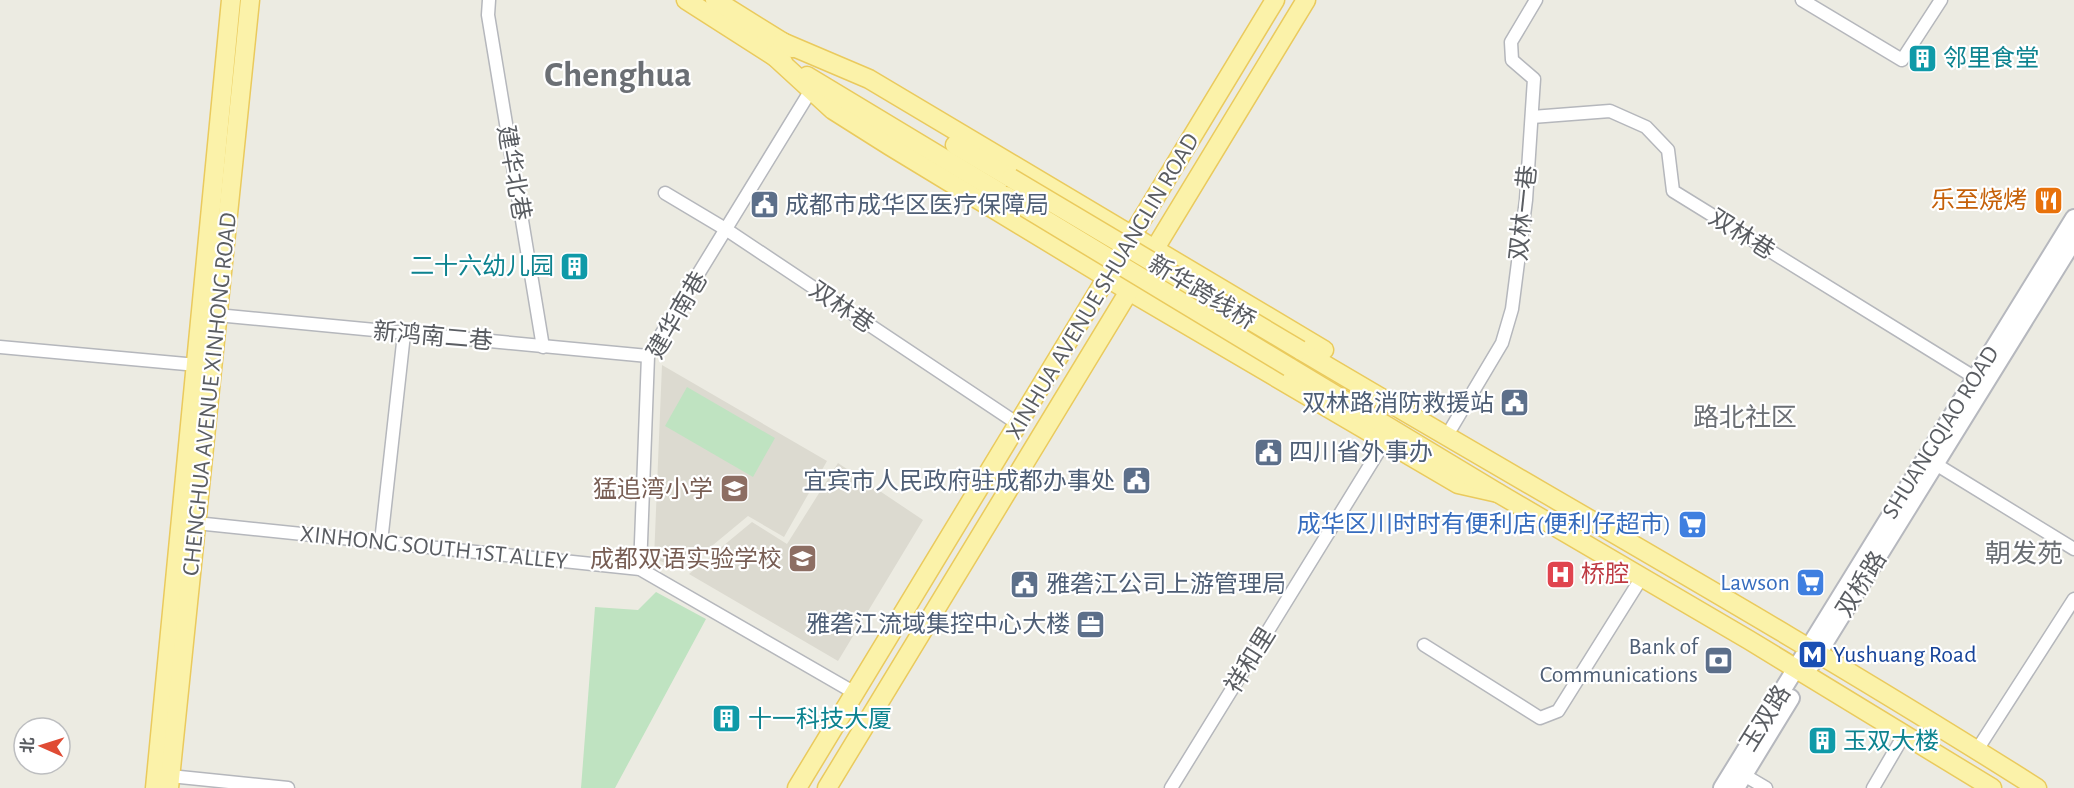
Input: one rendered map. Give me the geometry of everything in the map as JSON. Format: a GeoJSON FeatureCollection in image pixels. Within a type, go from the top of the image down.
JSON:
{"type":"FeatureCollection","features":[{"type":"Feature","properties":{"kind":"main road","name":"CHENGHUA AVENUE XINHONG ROAD"},"geometry":{"type":"LineString","coordinates":[[155,788],[231,0]]}},
{"type":"Feature","properties":{"kind":"main road","name":"CHENGHUA AVENUE XINHONG ROAD"},"geometry":{"type":"LineString","coordinates":[[170,782],[250,0]]}},
{"type":"Feature","properties":{"kind":"main road"},"geometry":{"type":"LineString","coordinates":[[686,0],[777,48],[869,80],[1452,427],[1480,446],[1509,474],[1813,650],[2037,788]]}},
{"type":"Feature","properties":{"kind":"main road","name":"XINHUA AVENUE SHUANGLIN ROAD"},"geometry":{"type":"LineString","coordinates":[[797,788],[1275,0]]}},
{"type":"Feature","properties":{"kind":"main road","name":"XINHUA AVENUE SHUANGLIN ROAD"},"geometry":{"type":"LineString","coordinates":[[827,788],[1306,0]]}},
{"type":"Feature","properties":{"kind":"main road"},"geometry":{"type":"LineString","coordinates":[[724,2],[777,48],[811,90],[833,110],[1129,291],[1458,484],[1498,493]]}},
{"type":"Feature","properties":{"kind":"main road","name":"新华跨线桥"},"geometry":{"type":"LineString","coordinates":[[777,48],[1011,178],[1509,474]]}},
{"type":"Feature","properties":{"kind":"main road","name":"新华跨线桥"},"geometry":{"type":"LineString","coordinates":[[777,48],[1006,196],[1992,788]]}},
{"type":"Feature","properties":{"kind":"main road","name":"SHUANGQIAO ROAD"},"geometry":{"type":"LineString","coordinates":[[1930,461],[1974,378],[2074,218]]}},
{"type":"Feature","properties":{"kind":"main road","name":"双桥路"},"geometry":{"type":"LineString","coordinates":[[1813,650],[1930,461],[2074,240]]}},
{"type":"Feature","properties":{"kind":"main road","name":"玉双路"},"geometry":{"type":"LineString","coordinates":[[1740,781],[1813,650]]}},
{"type":"Feature","properties":{"kind":"main road","name":"玉双路"},"geometry":{"type":"LineString","coordinates":[[1722,788],[1801,672]]}},
{"type":"Feature","properties":{"kind":"street","name":"建华北巷"},"geometry":{"type":"LineString","coordinates":[[489,0],[488,15],[543,347]]}},
{"type":"Feature","properties":{"kind":"street","name":"双林一巷"},"geometry":{"type":"LineString","coordinates":[[1452,427],[1502,343],[1512,309],[1526,200],[1534,79],[1512,60],[1511,42],[1536,0]]}},
{"type":"Feature","properties":{"kind":"street"},"geometry":{"type":"LineString","coordinates":[[1802,0],[1902,60],[1941,0]]}},
{"type":"Feature","properties":{"kind":"street","name":"建华南巷"},"geometry":{"type":"LineString","coordinates":[[640,568],[648,357],[811,90]]}},
{"type":"Feature","properties":{"kind":"street","name":"双林巷"},"geometry":{"type":"LineString","coordinates":[[1532,117],[1610,111],[1646,127],[1668,150],[1673,190],[1974,378]]}},
{"type":"Feature","properties":{"kind":"street","name":"双林巷"},"geometry":{"type":"LineString","coordinates":[[665,193],[727,230],[1018,424]]}},
{"type":"Feature","properties":{"kind":"street","name":"新鸿南二巷"},"geometry":{"type":"LineString","coordinates":[[218,315],[648,357]]}},
{"type":"Feature","properties":{"kind":"street"},"geometry":{"type":"LineString","coordinates":[[381,542],[404,334]]}},
{"type":"Feature","properties":{"kind":"street"},"geometry":{"type":"LineString","coordinates":[[0,347],[197,365]]}},
{"type":"Feature","properties":{"kind":"street","name":"祥和里"},"geometry":{"type":"LineString","coordinates":[[1171,788],[1385,441]]}},
{"type":"Feature","properties":{"kind":"street"},"geometry":{"type":"LineString","coordinates":[[1930,461],[2074,549]]}},
{"type":"Feature","properties":{"kind":"street","name":"XINHONG SOUTH 1ST ALLEY"},"geometry":{"type":"LineString","coordinates":[[196,523],[640,568],[855,693]]}},
{"type":"Feature","properties":{"kind":"street"},"geometry":{"type":"LineString","coordinates":[[1424,645],[1540,718],[1558,711],[1642,577]]}},
{"type":"Feature","properties":{"kind":"street"},"geometry":{"type":"LineString","coordinates":[[1977,750],[2074,599]]}},
{"type":"Feature","properties":{"kind":"street"},"geometry":{"type":"LineString","coordinates":[[1873,788],[1904,735]]}},
{"type":"Feature","properties":{"kind":"street"},"geometry":{"type":"LineString","coordinates":[[1740,781],[1766,788]]}},
{"type":"Feature","properties":{"kind":"street"},"geometry":{"type":"LineString","coordinates":[[170,782],[288,788]]}},
{"type":"Feature","properties":{"kind":"shaded area","name":"猛追湾小学"},"geometry":{"type":"Polygon","coordinates":[[[662,365],[827,461],[784,537],[748,516],[684,569],[654,559],[662,365]]]}},
{"type":"Feature","properties":{"kind":"shaded area","name":"成都双语实验学校"},"geometry":{"type":"Polygon","coordinates":[[[838,463],[923,520],[838,661],[689,574],[752,522],[787,544],[838,463]]]}},
{"type":"Feature","properties":{"kind":"green space"},"geometry":{"type":"Polygon","coordinates":[[[687,387],[775,438],[753,477],[665,426],[687,387]]]}},
{"type":"Feature","properties":{"kind":"green space"},"geometry":{"type":"Polygon","coordinates":[[[656,592],[706,619],[615,788],[581,788],[595,607],[638,610],[656,592]]]}},
{"type":"Feature","properties":{"kind":"place","name":"邻里食堂"},"geometry":{"type":"Point","coordinates":[1922,58]}},
{"type":"Feature","properties":{"kind":"place","name":"乐至烧烤"},"geometry":{"type":"Point","coordinates":[2048,200]}},
{"type":"Feature","properties":{"kind":"place","name":"成都市成华区医疗保障局"},"geometry":{"type":"Point","coordinates":[764,205]}},
{"type":"Feature","properties":{"kind":"place","name":"二十六幼儿园"},"geometry":{"type":"Point","coordinates":[575,266]}},
{"type":"Feature","properties":{"kind":"place","name":"双林路消防救援站"},"geometry":{"type":"Point","coordinates":[1515,403]}},
{"type":"Feature","properties":{"kind":"place","name":"四川省外事办"},"geometry":{"type":"Point","coordinates":[1268,452]}},
{"type":"Feature","properties":{"kind":"place","name":"宜宾市人民政府驻成都办事处"},"geometry":{"type":"Point","coordinates":[1136,481]}},
{"type":"Feature","properties":{"kind":"place","name":"猛追湾小学"},"geometry":{"type":"Point","coordinates":[734,489]}},
{"type":"Feature","properties":{"kind":"place","name":"成华区川时时有便利店(便利仔超市)"},"geometry":{"type":"Point","coordinates":[1692,524]}},
{"type":"Feature","properties":{"kind":"place","name":"成都双语实验学校"},"geometry":{"type":"Point","coordinates":[803,559]}},
{"type":"Feature","properties":{"kind":"place","name":"桥腔"},"geometry":{"type":"Point","coordinates":[1560,574]}},
{"type":"Feature","properties":{"kind":"place","name":"Lawson"},"geometry":{"type":"Point","coordinates":[1811,582]}},
{"type":"Feature","properties":{"kind":"place","name":"雅砻江公司上游管理局"},"geometry":{"type":"Point","coordinates":[1025,584]}},
{"type":"Feature","properties":{"kind":"place","name":"雅砻江流域集控中心大楼"},"geometry":{"type":"Point","coordinates":[1091,624]}},
{"type":"Feature","properties":{"kind":"place","name":"Yushuang Road"},"geometry":{"type":"Point","coordinates":[1812,654]}},
{"type":"Feature","properties":{"kind":"place","name":"Bank of Communications"},"geometry":{"type":"Point","coordinates":[1719,660]}},
{"type":"Feature","properties":{"kind":"place","name":"十一科技大厦"},"geometry":{"type":"Point","coordinates":[727,719]}},
{"type":"Feature","properties":{"kind":"place","name":"玉双大楼"},"geometry":{"type":"Point","coordinates":[1822,741]}},
{"type":"Feature","properties":{"kind":"district","name":"Chenghua"},"geometry":{"type":"Point","coordinates":[618,73]}},
{"type":"Feature","properties":{"kind":"district","name":"路北社区"},"geometry":{"type":"Point","coordinates":[1745,417]}},
{"type":"Feature","properties":{"kind":"district","name":"朝发苑"},"geometry":{"type":"Point","coordinates":[2024,553]}}]}
